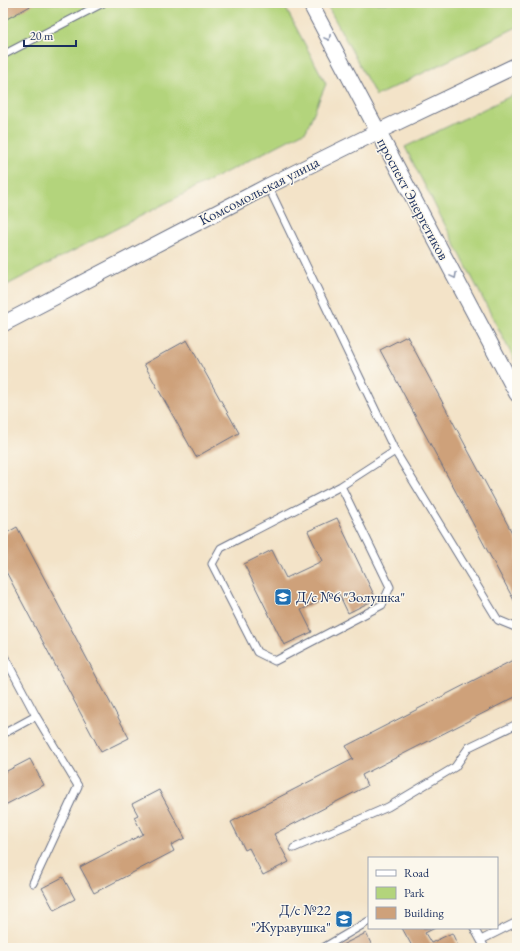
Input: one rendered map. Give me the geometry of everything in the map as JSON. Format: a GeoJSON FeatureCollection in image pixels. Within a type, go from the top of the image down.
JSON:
{"type":"FeatureCollection","features":[{"type":"Feature","properties":{"kind":"street","name":"проспект Энергетиков"},"geometry":{"type":"LineString","coordinates":[[310,3],[517,394]]}},
{"type":"Feature","properties":{"kind":"street","name":"Комсомольская улица"},"geometry":{"type":"LineString","coordinates":[[3,324],[268,186],[517,65]]}},
{"type":"Feature","properties":{"kind":"lane"},"geometry":{"type":"LineString","coordinates":[[3,55],[88,6],[103,3]]}},
{"type":"Feature","properties":{"kind":"lane"},"geometry":{"type":"LineString","coordinates":[[268,186],[395,451],[498,620],[515,627],[517,626]]}},
{"type":"Feature","properties":{"kind":"lane"},"geometry":{"type":"LineString","coordinates":[[341,486],[390,587],[382,605],[275,661],[257,652],[212,564],[220,548],[341,486],[395,451]]}},
{"type":"Feature","properties":{"kind":"lane"},"geometry":{"type":"LineString","coordinates":[[3,654],[36,716],[78,786],[33,883]]}},
{"type":"Feature","properties":{"kind":"lane"},"geometry":{"type":"LineString","coordinates":[[3,734],[36,716]]}},
{"type":"Feature","properties":{"kind":"lane"},"geometry":{"type":"LineString","coordinates":[[294,848],[388,807],[455,766],[469,747],[517,724]]}},
{"type":"Feature","properties":{"kind":"lane"},"geometry":{"type":"LineString","coordinates":[[323,948],[368,922]]}},
{"type":"Feature","properties":{"kind":"lane"},"geometry":{"type":"LineString","coordinates":[[481,940],[517,922]]}},
{"type":"Feature","properties":{"kind":"lane"},"geometry":{"type":"LineString","coordinates":[[475,929],[485,948]]}},
{"type":"Feature","properties":{"kind":"green space"},"geometry":{"type":"Polygon","coordinates":[[[3,3],[283,3],[326,84],[306,131],[3,287],[3,3]]]}},
{"type":"Feature","properties":{"kind":"green space"},"geometry":{"type":"Polygon","coordinates":[[[326,3],[517,3],[517,27],[376,96],[326,3]]]}},
{"type":"Feature","properties":{"kind":"green space"},"geometry":{"type":"Polygon","coordinates":[[[517,93],[517,365],[405,147],[517,93]]]}},
{"type":"Feature","properties":{"kind":"building"},"geometry":{"type":"Polygon","coordinates":[[[3,3],[36,3],[3,21],[3,3]]]}},
{"type":"Feature","properties":{"kind":"building"},"geometry":{"type":"Polygon","coordinates":[[[407,336],[517,542],[517,606],[380,350],[407,336]]]}},
{"type":"Feature","properties":{"kind":"building"},"geometry":{"type":"Polygon","coordinates":[[[187,340],[239,433],[196,457],[144,364],[187,340]]]}},
{"type":"Feature","properties":{"kind":"building"},"geometry":{"type":"Polygon","coordinates":[[[337,518],[376,599],[348,613],[338,592],[301,610],[312,632],[284,645],[244,564],[272,550],[286,578],[322,561],[308,531],[337,518]]]}},
{"type":"Feature","properties":{"kind":"building"},"geometry":{"type":"Polygon","coordinates":[[[17,527],[129,738],[101,752],[3,566],[3,535],[17,527]]]}},
{"type":"Feature","properties":{"kind":"building"},"geometry":{"type":"Polygon","coordinates":[[[517,658],[517,696],[362,775],[367,786],[274,834],[289,862],[263,875],[249,848],[245,850],[231,822],[353,759],[346,746],[517,658]]]}},
{"type":"Feature","properties":{"kind":"building"},"geometry":{"type":"Polygon","coordinates":[[[30,759],[44,785],[3,806],[3,773],[30,759]]]}},
{"type":"Feature","properties":{"kind":"building"},"geometry":{"type":"Polygon","coordinates":[[[159,790],[185,838],[171,845],[174,851],[94,893],[80,867],[143,834],[134,817],[138,815],[132,804],[159,790]]]}},
{"type":"Feature","properties":{"kind":"building"},"geometry":{"type":"Polygon","coordinates":[[[63,877],[75,899],[54,910],[42,888],[63,877]]]}},
{"type":"Feature","properties":{"kind":"building"},"geometry":{"type":"Polygon","coordinates":[[[403,929],[433,929],[425,933],[431,943],[452,933],[459,948],[413,948],[403,929]]]}},
{"type":"Feature","properties":{"kind":"building"},"geometry":{"type":"Polygon","coordinates":[[[366,933],[373,948],[336,948],[366,933]]]}},
{"type":"Feature","properties":{"kind":"place","name":"Д/с №6 \"Золушка\""},"geometry":{"type":"Point","coordinates":[283,597]}},
{"type":"Feature","properties":{"kind":"place","name":"Д/с №22 \"Журавушка\""},"geometry":{"type":"Point","coordinates":[344,919]}}]}
